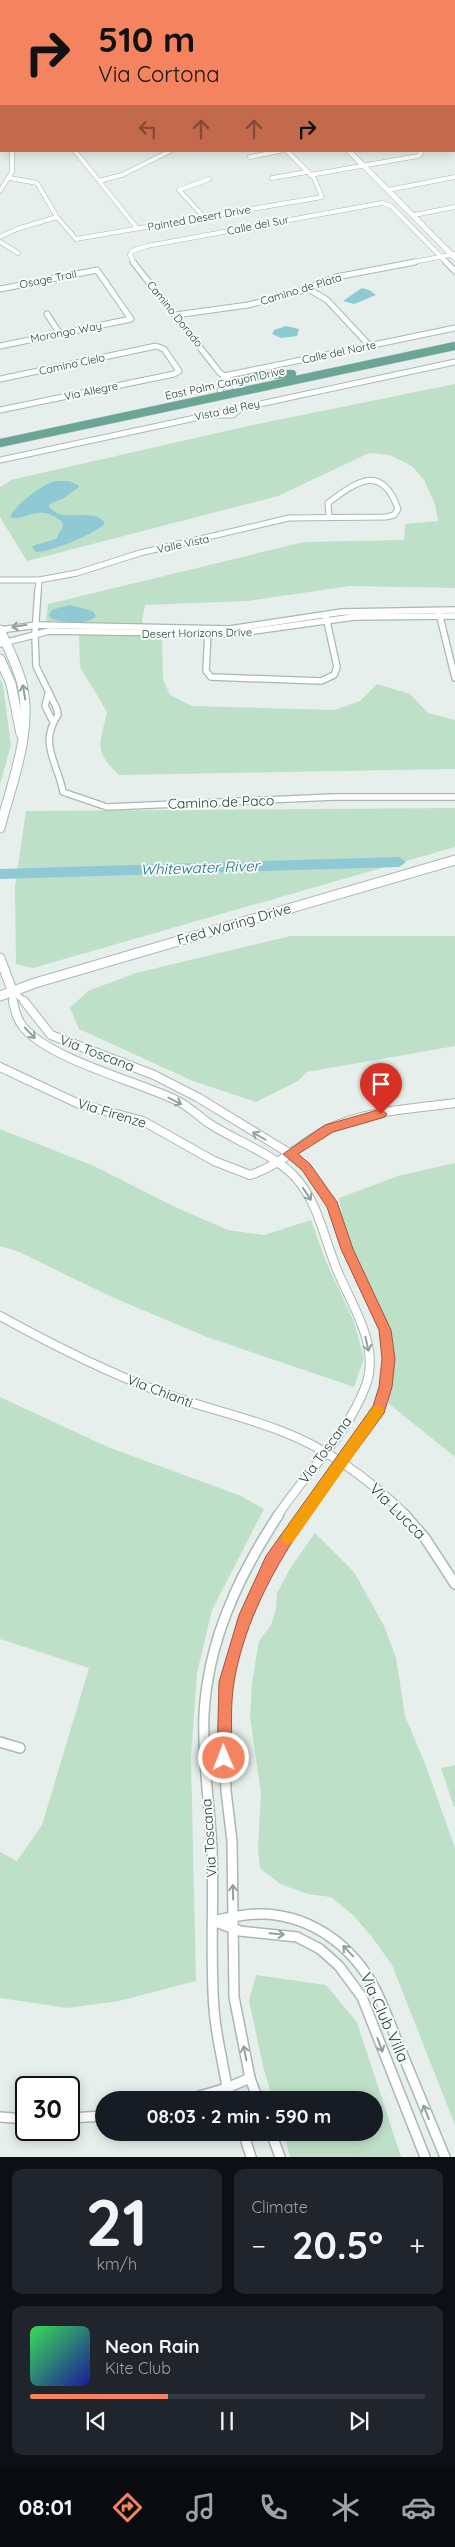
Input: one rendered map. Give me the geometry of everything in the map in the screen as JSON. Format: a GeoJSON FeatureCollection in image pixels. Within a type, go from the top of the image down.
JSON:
{"type":"FeatureCollection","features":[{"type":"Feature","properties":{"kind":"main road","name":"East Palm Canyon Drive"},"geometry":{"type":"LineString","coordinates":[[0,443],[236,387],[455,340]]}},
{"type":"Feature","properties":{"kind":"main road","name":"East Palm Canyon Drive"},"geometry":{"type":"LineString","coordinates":[[0,437],[220,390],[455,346]]}},
{"type":"Feature","properties":{"kind":"main road"},"geometry":{"type":"LineString","coordinates":[[0,630],[4,643],[20,671],[26,700],[27,719],[20,759],[1,824]]}},
{"type":"Feature","properties":{"kind":"main road"},"geometry":{"type":"LineString","coordinates":[[0,659],[14,698],[22,740]]}},
{"type":"Feature","properties":{"kind":"main road","name":"Fred Waring Drive"},"geometry":{"type":"LineString","coordinates":[[0,996],[12,990],[455,860]]}},
{"type":"Feature","properties":{"kind":"main road"},"geometry":{"type":"LineString","coordinates":[[0,958],[12,990]]}},
{"type":"Feature","properties":{"kind":"main road","name":"Fred Waring Drive"},"geometry":{"type":"LineString","coordinates":[[0,990],[12,990]]}},
{"type":"Feature","properties":{"kind":"street"},"geometry":{"type":"LineString","coordinates":[[0,191],[10,178],[14,163],[12,152]]}},
{"type":"Feature","properties":{"kind":"street"},"geometry":{"type":"LineString","coordinates":[[76,152],[137,228]]}},
{"type":"Feature","properties":{"kind":"street"},"geometry":{"type":"LineString","coordinates":[[99,181],[122,175],[168,152]]}},
{"type":"Feature","properties":{"kind":"street"},"geometry":{"type":"LineString","coordinates":[[250,157],[275,152]]}},
{"type":"Feature","properties":{"kind":"street"},"geometry":{"type":"LineString","coordinates":[[288,152],[309,173]]}},
{"type":"Feature","properties":{"kind":"street"},"geometry":{"type":"LineString","coordinates":[[350,152],[414,215],[415,219],[454,254]]}},
{"type":"Feature","properties":{"kind":"street"},"geometry":{"type":"LineString","coordinates":[[272,178],[418,156],[421,154],[420,152]]}},
{"type":"Feature","properties":{"kind":"street","name":"Painted Desert Drive"},"geometry":{"type":"LineString","coordinates":[[56,217],[76,240],[203,216],[322,197],[321,189],[309,173]]}},
{"type":"Feature","properties":{"kind":"street"},"geometry":{"type":"LineString","coordinates":[[388,190],[455,177]]}},
{"type":"Feature","properties":{"kind":"street"},"geometry":{"type":"LineString","coordinates":[[0,237],[17,228],[56,217],[38,183],[10,178]]}},
{"type":"Feature","properties":{"kind":"street"},"geometry":{"type":"LineString","coordinates":[[203,216],[179,190],[209,179]]}},
{"type":"Feature","properties":{"kind":"street","name":"Calle del Sur"},"geometry":{"type":"LineString","coordinates":[[132,251],[147,246],[384,203],[391,206],[441,257]]}},
{"type":"Feature","properties":{"kind":"street"},"geometry":{"type":"LineString","coordinates":[[414,215],[455,207]]}},
{"type":"Feature","properties":{"kind":"street"},"geometry":{"type":"LineString","coordinates":[[0,242],[18,253]]}},
{"type":"Feature","properties":{"kind":"street","name":"Camino Dorado"},"geometry":{"type":"LineString","coordinates":[[132,251],[130,254],[132,261],[224,376],[236,387]]}},
{"type":"Feature","properties":{"kind":"street","name":"Camino de Plata"},"geometry":{"type":"LineString","coordinates":[[175,314],[248,305],[336,278],[454,254]]}},
{"type":"Feature","properties":{"kind":"street"},"geometry":{"type":"LineString","coordinates":[[441,257],[455,270]]}},
{"type":"Feature","properties":{"kind":"street","name":"Osage Trail"},"geometry":{"type":"LineString","coordinates":[[0,289],[96,270],[131,319]]}},
{"type":"Feature","properties":{"kind":"street"},"geometry":{"type":"LineString","coordinates":[[307,288],[327,300],[370,346]]}},
{"type":"Feature","properties":{"kind":"street"},"geometry":{"type":"LineString","coordinates":[[47,314],[60,334]]}},
{"type":"Feature","properties":{"kind":"street","name":"Morongo Way"},"geometry":{"type":"LineString","coordinates":[[0,346],[131,319]]}},
{"type":"Feature","properties":{"kind":"street","name":"Calle del Norte"},"geometry":{"type":"LineString","coordinates":[[224,376],[455,328]]}},
{"type":"Feature","properties":{"kind":"street","name":"Via Allegre"},"geometry":{"type":"LineString","coordinates":[[0,410],[178,373],[178,369],[162,347],[144,349]]}},
{"type":"Feature","properties":{"kind":"street","name":"Camino Cielo"},"geometry":{"type":"LineString","coordinates":[[0,379],[144,349]]}},
{"type":"Feature","properties":{"kind":"street","name":"Vista del Rey"},"geometry":{"type":"LineString","coordinates":[[0,460],[210,414],[220,416],[233,415],[243,407],[455,362]]}},
{"type":"Feature","properties":{"kind":"street"},"geometry":{"type":"LineString","coordinates":[[220,390],[224,376]]}},
{"type":"Feature","properties":{"kind":"street","name":"Valle Vista"},"geometry":{"type":"LineString","coordinates":[[39,580],[95,569],[140,553],[186,544],[289,518],[386,517],[394,515],[398,509],[387,484],[381,480],[372,479],[328,503],[329,517]]}},
{"type":"Feature","properties":{"kind":"street"},"geometry":{"type":"LineString","coordinates":[[0,580],[39,580]]}},
{"type":"Feature","properties":{"kind":"street","name":"Camino de Paco"},"geometry":{"type":"LineString","coordinates":[[39,580],[36,667],[48,694],[57,705],[58,715],[53,722],[48,743],[48,753],[60,776],[63,792],[84,801],[107,807],[334,797],[455,797]]}},
{"type":"Feature","properties":{"kind":"street","name":"Desert Horizons Drive"},"geometry":{"type":"LineString","coordinates":[[0,630],[38,624],[245,634],[326,617],[439,613],[455,610]]}},
{"type":"Feature","properties":{"kind":"street"},"geometry":{"type":"LineString","coordinates":[[439,613],[455,678]]}},
{"type":"Feature","properties":{"kind":"street","name":"Desert Horizons Drive"},"geometry":{"type":"LineString","coordinates":[[439,613],[455,616]]}},
{"type":"Feature","properties":{"kind":"street"},"geometry":{"type":"LineString","coordinates":[[208,632],[206,671],[211,677],[219,680],[316,682],[334,675],[337,667],[326,617]]}},
{"type":"Feature","properties":{"kind":"street","name":"Desert Horizons Drive"},"geometry":{"type":"LineString","coordinates":[[4,643],[49,631],[208,632]]}},
{"type":"Feature","properties":{"kind":"street","name":"Camino de Paco"},"geometry":{"type":"LineString","coordinates":[[48,694],[45,706],[53,722]]}},
{"type":"Feature","properties":{"kind":"street","name":"Via Toscana"},"geometry":{"type":"LineString","coordinates":[[12,990],[28,1004],[51,1035],[154,1075],[183,1090],[289,1154],[306,1167],[332,1205],[347,1249],[385,1330],[389,1359],[386,1387],[379,1408],[271,1560],[244,1619],[226,1682],[224,1741],[226,1791],[232,1841],[234,1997],[250,2078],[255,2091]]}},
{"type":"Feature","properties":{"kind":"street","name":"Via Toscana"},"geometry":{"type":"LineString","coordinates":[[12,990],[13,1011],[28,1033],[46,1047],[178,1101],[210,1124],[277,1163],[296,1178],[313,1204],[322,1223],[333,1263],[363,1326],[370,1357],[367,1383],[348,1424],[290,1497],[253,1554],[228,1606],[211,1659],[204,1714],[206,1794],[212,1849],[214,2011],[228,2091]]}},
{"type":"Feature","properties":{"kind":"street","name":"Via Firenze"},"geometry":{"type":"LineString","coordinates":[[0,1067],[19,1074],[81,1105],[151,1124],[240,1174],[250,1175],[261,1173],[329,1128],[381,1114],[455,1103]]}},
{"type":"Feature","properties":{"kind":"street","name":"Via Chianti"},"geometry":{"type":"LineString","coordinates":[[0,1316],[75,1356],[135,1382],[214,1412],[293,1436],[326,1452]]}},
{"type":"Feature","properties":{"kind":"street","name":"Via Lucca"},"geometry":{"type":"LineString","coordinates":[[326,1452],[376,1486],[407,1516],[430,1544],[455,1584]]}},
{"type":"Feature","properties":{"kind":"street"},"geometry":{"type":"LineString","coordinates":[[0,1742],[20,1748]]}},
{"type":"Feature","properties":{"kind":"street","name":"Via Club Villa"},"geometry":{"type":"LineString","coordinates":[[213,1921],[234,1915],[285,1916],[313,1923],[339,1941],[361,1965],[376,1990],[445,2157]]}},
{"type":"Feature","properties":{"kind":"street","name":"Via Club Villa"},"geometry":{"type":"LineString","coordinates":[[213,1921],[234,1930],[287,1934],[314,1944],[335,1960],[352,1980],[362,1998],[425,2157]]}},
{"type":"Feature","properties":{"kind":"street"},"geometry":{"type":"LineString","coordinates":[[217,2091],[250,2078]]}},
{"type":"Feature","properties":{"kind":"street"},"geometry":{"type":"LineString","coordinates":[[0,2117],[15,2118]]}},
{"type":"Feature","properties":{"kind":"street"},"geometry":{"type":"LineString","coordinates":[[80,2117],[95,2117]]}},
{"type":"Feature","properties":{"kind":"street"},"geometry":{"type":"LineString","coordinates":[[246,2141],[251,2157]]}},
{"type":"Feature","properties":{"kind":"street"},"geometry":{"type":"LineString","coordinates":[[274,2141],[280,2157]]}},
{"type":"Feature","properties":{"kind":"green space"},"geometry":{"type":"Polygon","coordinates":[[[455,384],[455,588],[350,586],[248,601],[145,605],[142,620],[146,636],[162,640],[163,679],[170,695],[192,706],[335,710],[360,701],[377,684],[410,694],[428,713],[455,720],[455,769],[119,775],[105,760],[102,753],[101,740],[107,712],[80,667],[79,635],[51,634],[46,620],[48,604],[304,542],[404,540],[405,524],[438,521],[435,504],[424,480],[412,466],[390,455],[369,453],[278,496],[27,561],[0,517],[0,487],[11,480],[248,426],[455,384]]]}},
{"type":"Feature","properties":{"kind":"green space"},"geometry":{"type":"Polygon","coordinates":[[[0,679],[3,685],[11,745],[0,784],[0,679]]]}},
{"type":"Feature","properties":{"kind":"green space"},"geometry":{"type":"Polygon","coordinates":[[[455,808],[455,847],[33,968],[16,964],[15,887],[26,811],[455,808]]]}},
{"type":"Feature","properties":{"kind":"green space"},"geometry":{"type":"Polygon","coordinates":[[[291,936],[455,936],[455,1046],[307,1072],[298,1081],[256,1102],[193,1081],[79,1029],[70,1008],[88,991],[136,973],[291,936]]]}},
{"type":"Feature","properties":{"kind":"green space"},"geometry":{"type":"Polygon","coordinates":[[[0,1129],[94,1166],[175,1207],[228,1230],[264,1235],[311,1220],[325,1259],[354,1322],[364,1358],[354,1387],[207,1337],[114,1298],[17,1251],[0,1246],[0,1129]]]}},
{"type":"Feature","properties":{"kind":"green space"},"geometry":{"type":"Polygon","coordinates":[[[455,1163],[455,1457],[388,1403],[394,1367],[392,1339],[356,1261],[344,1223],[339,1198],[398,1176],[455,1163]]]}},
{"type":"Feature","properties":{"kind":"green space"},"geometry":{"type":"Polygon","coordinates":[[[0,1397],[108,1447],[241,1496],[264,1509],[212,1610],[197,1673],[191,1757],[196,1981],[119,2001],[67,2008],[0,1998],[0,1852],[17,1861],[42,1825],[89,1668],[0,1639],[0,1397]]]}},
{"type":"Feature","properties":{"kind":"green space"},"geometry":{"type":"Polygon","coordinates":[[[315,1533],[354,1572],[384,1626],[396,1658],[405,1716],[426,1766],[455,1848],[455,2125],[392,1965],[372,1937],[354,1916],[331,1897],[308,1894],[280,1884],[260,1868],[258,1848],[261,1793],[250,1717],[252,1683],[259,1641],[271,1625],[276,1609],[277,1593],[291,1567],[315,1533]]]}},
{"type":"Feature","properties":{"kind":"green space"},"geometry":{"type":"Polygon","coordinates":[[[455,1765],[455,1807],[454,1807],[441,1768],[455,1765]]]}},
{"type":"Feature","properties":{"kind":"green space"},"geometry":{"type":"Polygon","coordinates":[[[256,1975],[326,1985],[357,2022],[379,2091],[270,2091],[249,2001],[256,1975]]]}},
{"type":"Feature","properties":{"kind":"green space"},"geometry":{"type":"Polygon","coordinates":[[[383,2102],[401,2157],[290,2157],[286,2141],[383,2141],[383,2102]]]}},
{"type":"Feature","properties":{"kind":"water"},"geometry":{"type":"Polygon","coordinates":[[[362,288],[376,295],[354,304],[343,301],[362,288]]]}},
{"type":"Feature","properties":{"kind":"water"},"geometry":{"type":"Polygon","coordinates":[[[286,326],[299,329],[297,336],[281,338],[272,334],[274,330],[286,326]]]}},
{"type":"Feature","properties":{"kind":"water"},"geometry":{"type":"Polygon","coordinates":[[[56,481],[69,481],[79,487],[64,498],[50,504],[49,507],[59,514],[90,515],[101,519],[105,523],[93,532],[73,542],[36,552],[32,547],[35,545],[56,539],[63,526],[62,522],[46,513],[15,518],[10,517],[30,495],[56,481]]]}},
{"type":"Feature","properties":{"kind":"water"},"geometry":{"type":"Polygon","coordinates":[[[69,605],[93,611],[96,616],[87,621],[68,622],[56,620],[49,615],[52,610],[69,605]]]}},
{"type":"Feature","properties":{"kind":"waterway","name":"Whitewater River"},"geometry":{"type":"LineString","coordinates":[[0,874],[399,862]]}},
{"type":"Feature","properties":{"kind":"slow traffic"},"geometry":{"type":"LineString","coordinates":[[288,1538],[377,1411]]}},
{"type":"Feature","properties":{"kind":"route"},"geometry":{"type":"LineString","coordinates":[[224,1758],[226,1682],[244,1619],[271,1560],[379,1408],[386,1387],[389,1359],[385,1330],[366,1294],[347,1249],[332,1205],[306,1167],[289,1154],[329,1128],[381,1114]]}}]}
